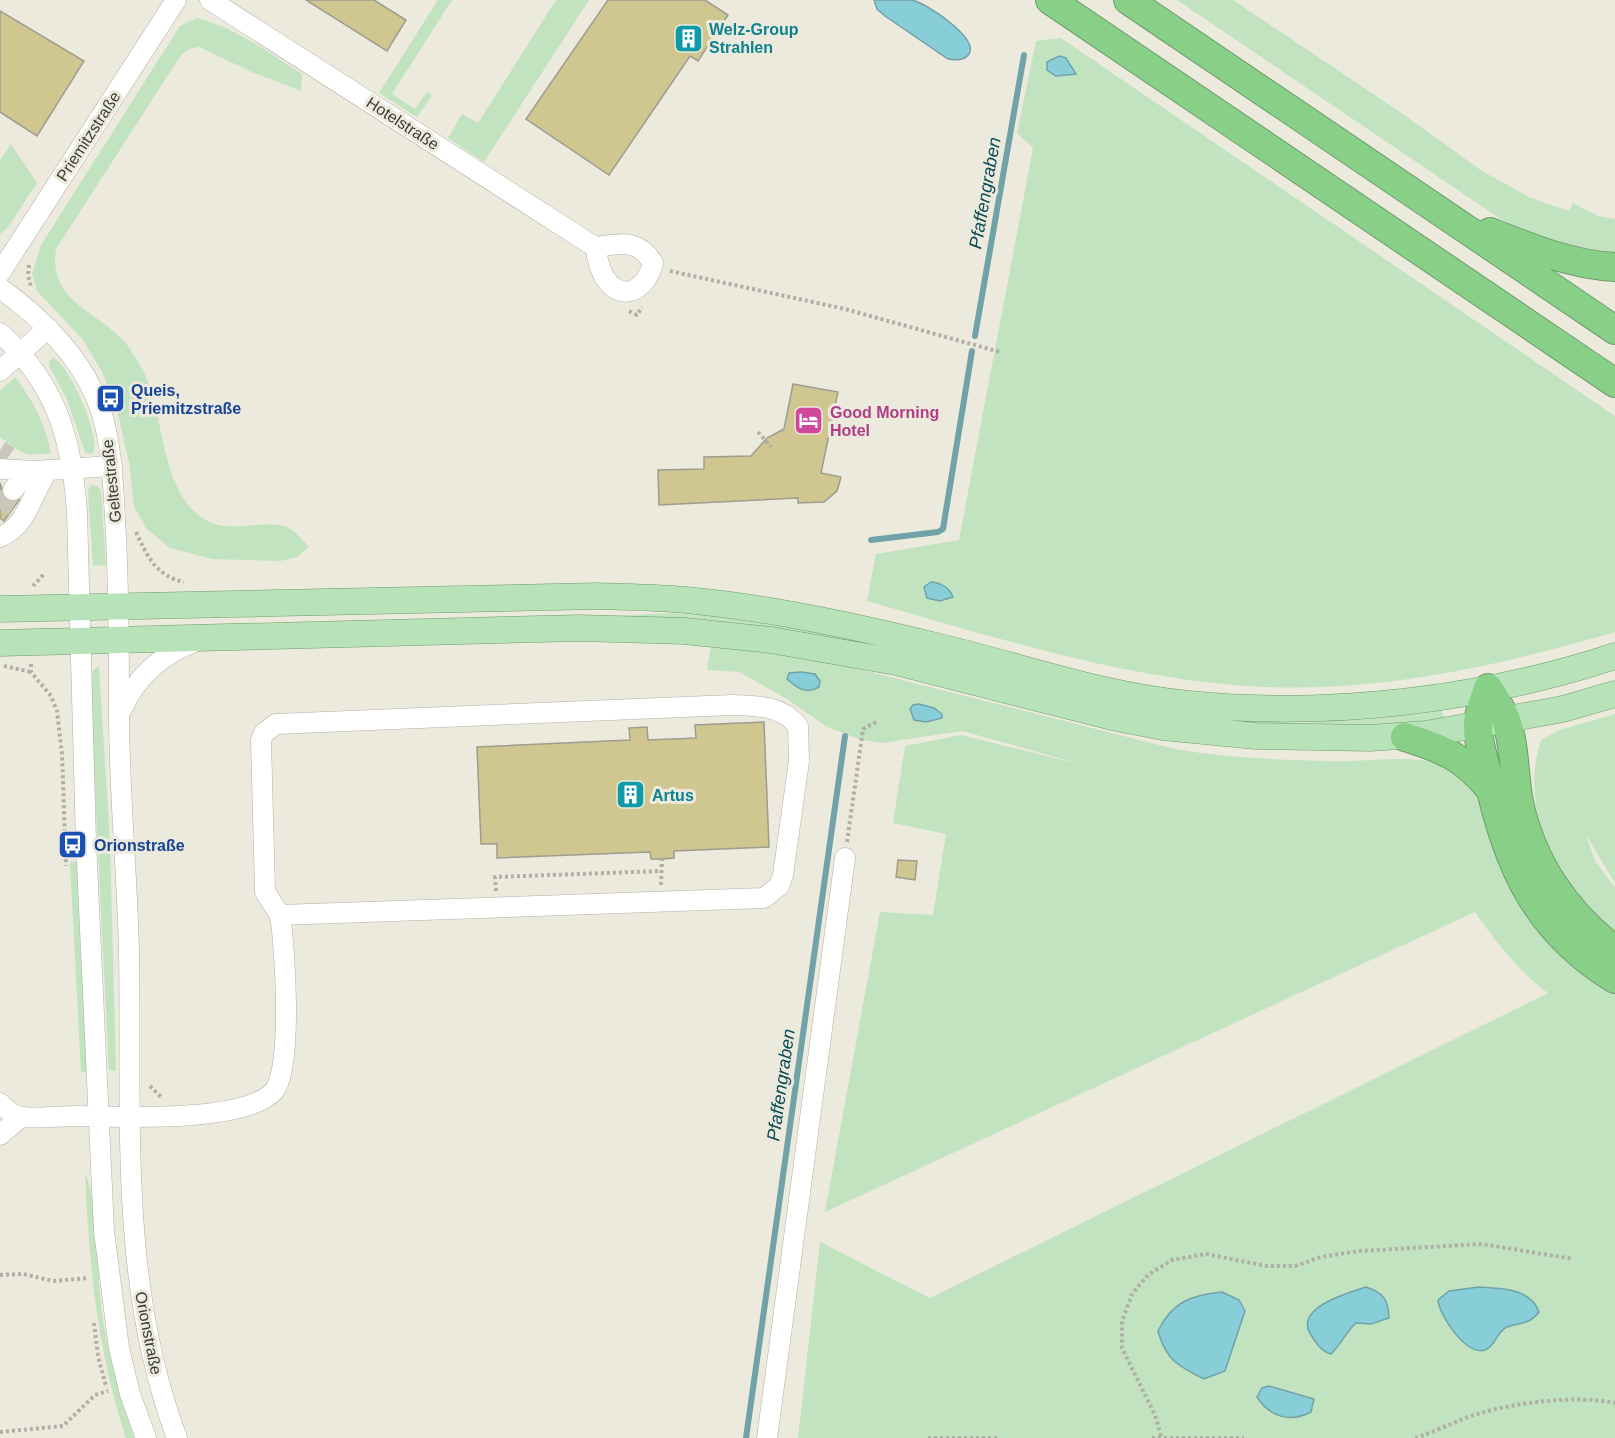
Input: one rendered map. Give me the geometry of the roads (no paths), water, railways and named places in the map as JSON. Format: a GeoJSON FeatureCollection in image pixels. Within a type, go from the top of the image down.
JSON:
{"type":"FeatureCollection","features":[{"type":"Feature","properties":{"kind":"highway"},"geometry":{"type":"LineString","coordinates":[[1050,0],[1615,383]]}},
{"type":"Feature","properties":{"kind":"highway"},"geometry":{"type":"LineString","coordinates":[[1128,0],[1615,330]]}},
{"type":"Feature","properties":{"kind":"highway"},"geometry":{"type":"LineString","coordinates":[[1442,213],[1532,248],[1574,261],[1615,267]]}},
{"type":"Feature","properties":{"kind":"highway"},"geometry":{"type":"LineString","coordinates":[[1488,688],[1506,721],[1519,804],[1543,869],[1557,892],[1582,922],[1615,950]]}},
{"type":"Feature","properties":{"kind":"highway"},"geometry":{"type":"LineString","coordinates":[[1488,688],[1478,727],[1502,832],[1523,886],[1553,929],[1585,961],[1615,979]]}},
{"type":"Feature","properties":{"kind":"highway"},"geometry":{"type":"LineString","coordinates":[[1405,737],[1446,751],[1466,762],[1491,790]]}},
{"type":"Feature","properties":{"kind":"main road"},"geometry":{"type":"LineString","coordinates":[[0,609],[598,596],[684,599],[774,611],[851,626],[1105,691],[1188,704],[1285,710],[1368,706],[1488,688],[1547,677],[1615,656]]}},
{"type":"Feature","properties":{"kind":"main road"},"geometry":{"type":"LineString","coordinates":[[0,643],[580,628],[684,631],[771,640],[896,662],[1015,694],[1163,727],[1256,736],[1405,737],[1478,727],[1615,694]]}},
{"type":"Feature","properties":{"kind":"street","name":"Priemitzstraße"},"geometry":{"type":"LineString","coordinates":[[0,273],[176,0]]}},
{"type":"Feature","properties":{"kind":"street","name":"Hotelstraße"},"geometry":{"type":"LineString","coordinates":[[210,0],[595,247]]}},
{"type":"Feature","properties":{"kind":"street"},"geometry":{"type":"LineString","coordinates":[[632,244],[646,251],[653,263],[643,286],[634,292],[623,292],[610,284],[602,272],[595,247],[632,244]]}},
{"type":"Feature","properties":{"kind":"street","name":"Geltestraße"},"geometry":{"type":"LineString","coordinates":[[0,288],[48,328],[70,354],[89,384],[101,412],[112,466],[120,640]]}},
{"type":"Feature","properties":{"kind":"street"},"geometry":{"type":"LineString","coordinates":[[0,371],[48,328]]}},
{"type":"Feature","properties":{"kind":"street"},"geometry":{"type":"LineString","coordinates":[[0,333],[21,353],[42,381],[57,408],[65,430],[73,468],[78,607]]}},
{"type":"Feature","properties":{"kind":"street"},"geometry":{"type":"LineString","coordinates":[[22,467],[112,466]]}},
{"type":"Feature","properties":{"kind":"street"},"geometry":{"type":"LineString","coordinates":[[6,484],[24,477],[22,467]]}},
{"type":"Feature","properties":{"kind":"street"},"geometry":{"type":"LineString","coordinates":[[0,537],[14,530],[34,498],[39,482],[22,467]]}},
{"type":"Feature","properties":{"kind":"street","name":"Orionstraße"},"geometry":{"type":"LineString","coordinates":[[78,607],[104,1231],[119,1348],[130,1394],[146,1438]]}},
{"type":"Feature","properties":{"kind":"street"},"geometry":{"type":"LineString","coordinates":[[119,714],[128,694],[158,660],[207,637]]}},
{"type":"Feature","properties":{"kind":"street","name":"Orionstraße"},"geometry":{"type":"LineString","coordinates":[[120,640],[119,714],[129,952],[130,1118],[135,1253],[148,1344],[165,1406],[177,1438]]}},
{"type":"Feature","properties":{"kind":"street"},"geometry":{"type":"LineString","coordinates":[[0,1103],[21,1117],[130,1118],[194,1115],[249,1107],[265,1099],[275,1089],[285,1061],[284,940],[280,915],[265,892],[261,740],[264,733],[276,724],[732,705],[756,706],[786,713],[798,726],[799,761],[779,886],[764,898],[280,915]]}},
{"type":"Feature","properties":{"kind":"street"},"geometry":{"type":"LineString","coordinates":[[767,1438],[845,858]]}},
{"type":"Feature","properties":{"kind":"street"},"geometry":{"type":"LineString","coordinates":[[0,1135],[21,1117]]}},
{"type":"Feature","properties":{"kind":"water"},"geometry":{"type":"Polygon","coordinates":[[[874,0],[912,0],[928,7],[950,22],[966,39],[970,47],[969,54],[962,59],[948,59],[885,16],[877,9],[874,0]]]}},
{"type":"Feature","properties":{"kind":"water"},"geometry":{"type":"Polygon","coordinates":[[[1059,56],[1066,58],[1076,74],[1056,76],[1047,70],[1047,62],[1059,56]]]}},
{"type":"Feature","properties":{"kind":"water"},"geometry":{"type":"Polygon","coordinates":[[[931,582],[945,586],[953,597],[940,601],[927,598],[924,587],[931,582]]]}},
{"type":"Feature","properties":{"kind":"water"},"geometry":{"type":"Polygon","coordinates":[[[789,673],[815,674],[820,681],[819,687],[810,690],[798,688],[787,679],[789,673]]]}},
{"type":"Feature","properties":{"kind":"water"},"geometry":{"type":"Polygon","coordinates":[[[919,704],[934,708],[942,714],[942,718],[926,722],[914,720],[910,709],[913,705],[919,704]]]}},
{"type":"Feature","properties":{"kind":"water"},"geometry":{"type":"Polygon","coordinates":[[[1366,1287],[1381,1294],[1384,1298],[1388,1306],[1389,1318],[1371,1324],[1356,1323],[1331,1354],[1325,1351],[1311,1335],[1307,1325],[1309,1317],[1325,1303],[1366,1287]]]}},
{"type":"Feature","properties":{"kind":"water"},"geometry":{"type":"Polygon","coordinates":[[[1479,1287],[1505,1289],[1522,1294],[1535,1304],[1539,1312],[1528,1321],[1503,1329],[1489,1348],[1478,1350],[1470,1347],[1448,1324],[1438,1300],[1449,1291],[1479,1287]]]}},
{"type":"Feature","properties":{"kind":"water"},"geometry":{"type":"Polygon","coordinates":[[[1222,1292],[1239,1300],[1245,1311],[1225,1371],[1204,1379],[1187,1370],[1169,1356],[1158,1331],[1170,1313],[1184,1302],[1201,1295],[1222,1292]]]}},
{"type":"Feature","properties":{"kind":"water"},"geometry":{"type":"Polygon","coordinates":[[[1269,1386],[1314,1399],[1311,1412],[1296,1417],[1274,1413],[1257,1397],[1262,1388],[1269,1386]]]}},
{"type":"Feature","properties":{"kind":"waterway","name":"Pfaffengraben"},"geometry":{"type":"LineString","coordinates":[[975,336],[1024,55]]}},
{"type":"Feature","properties":{"kind":"waterway","name":"Pfaffengraben"},"geometry":{"type":"LineString","coordinates":[[871,540],[938,532],[943,529],[972,351]]}},
{"type":"Feature","properties":{"kind":"waterway","name":"Pfaffengraben"},"geometry":{"type":"LineString","coordinates":[[746,1438],[845,736]]}},
{"type":"Feature","properties":{"kind":"tunnel"},"geometry":{"type":"LineString","coordinates":[[0,450],[9,456]]}},
{"type":"Feature","properties":{"kind":"tunnel"},"geometry":{"type":"LineString","coordinates":[[0,509],[13,490]]}},
{"type":"Feature","properties":{"kind":"place","name":"Welz-Group Strahlen"},"geometry":{"type":"Point","coordinates":[688,38]}},
{"type":"Feature","properties":{"kind":"place","name":"Queis, Priemitzstraße"},"geometry":{"type":"Point","coordinates":[110,399]}},
{"type":"Feature","properties":{"kind":"place","name":"Good Morning Hotel"},"geometry":{"type":"Point","coordinates":[809,421]}},
{"type":"Feature","properties":{"kind":"place","name":"Artus"},"geometry":{"type":"Point","coordinates":[631,795]}},
{"type":"Feature","properties":{"kind":"place","name":"Orionstraße"},"geometry":{"type":"Point","coordinates":[73,845]}}]}
